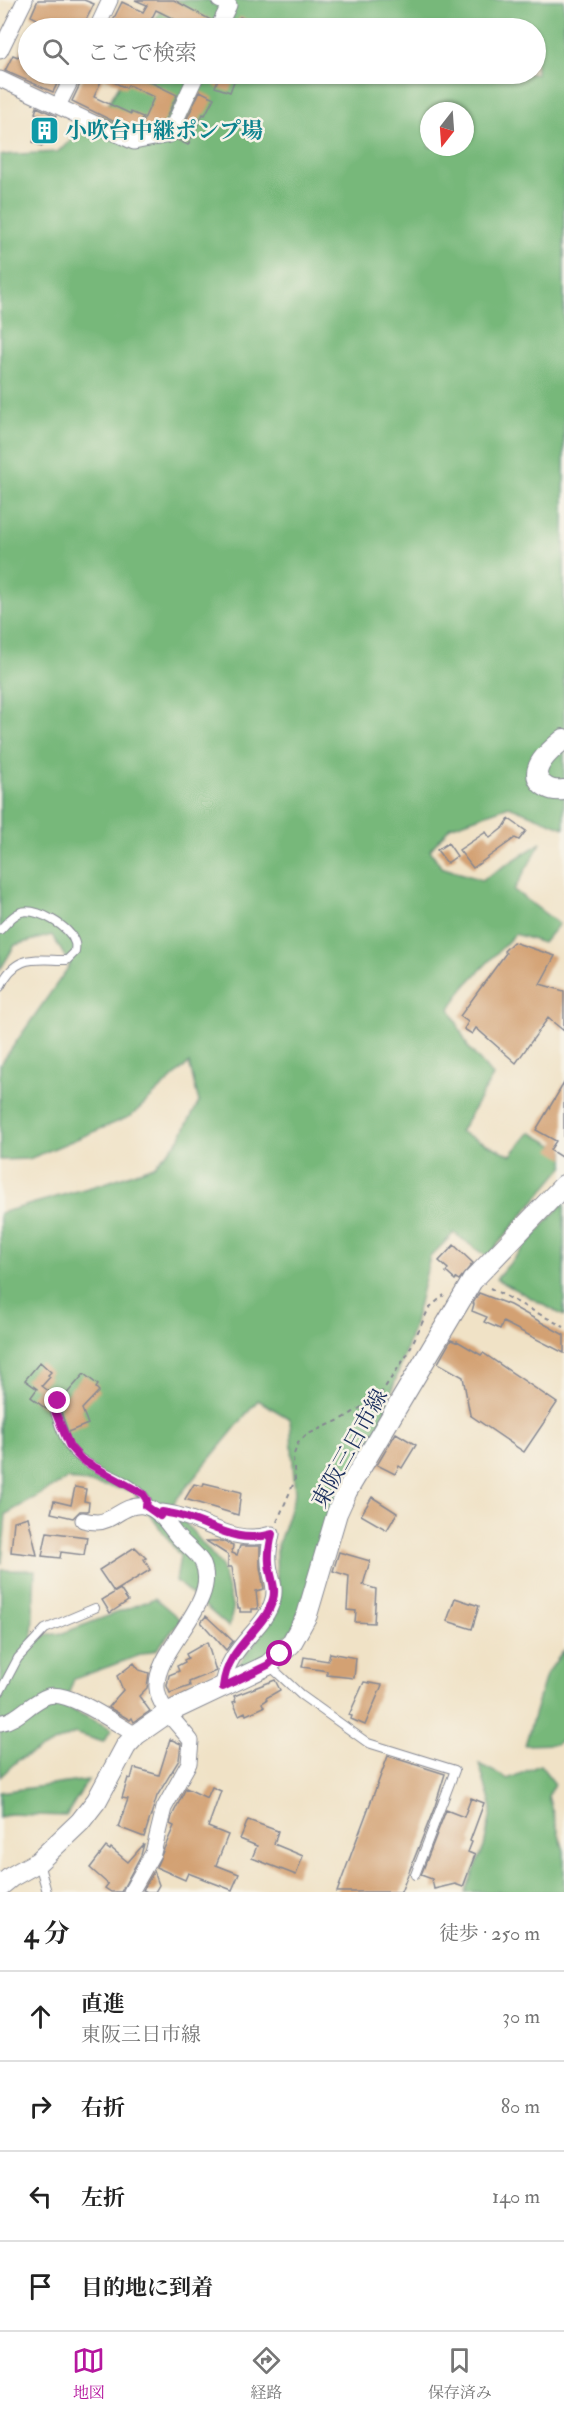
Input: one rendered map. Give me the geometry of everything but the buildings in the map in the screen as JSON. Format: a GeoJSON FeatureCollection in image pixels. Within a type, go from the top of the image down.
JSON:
{"type":"FeatureCollection","features":[{"type":"Feature","properties":{"kind":"main road"},"geometry":{"type":"LineString","coordinates":[[564,738],[544,758],[538,766],[537,773],[538,780],[544,786],[552,790],[564,790]]}},
{"type":"Feature","properties":{"kind":"main road","name":"東阪三日市線"},"geometry":{"type":"LineString","coordinates":[[0,1886],[11,1876],[38,1862],[63,1840],[98,1800],[126,1746],[136,1735],[169,1712],[268,1665],[291,1644],[307,1615],[337,1512],[468,1287],[564,1185]]}},
{"type":"Feature","properties":{"kind":"street"},"geometry":{"type":"LineString","coordinates":[[101,18],[111,0]]}},
{"type":"Feature","properties":{"kind":"street"},"geometry":{"type":"LineString","coordinates":[[219,0],[229,5],[223,18]]}},
{"type":"Feature","properties":{"kind":"street"},"geometry":{"type":"LineString","coordinates":[[0,51],[22,1]]}},
{"type":"Feature","properties":{"kind":"street"},"geometry":{"type":"LineString","coordinates":[[0,79],[134,142],[169,135],[192,84]]}},
{"type":"Feature","properties":{"kind":"street"},"geometry":{"type":"LineString","coordinates":[[58,106],[69,84]]}},
{"type":"Feature","properties":{"kind":"street"},"geometry":{"type":"LineString","coordinates":[[83,1520],[98,1522],[131,1507],[146,1506],[160,1516],[202,1562],[204,1575],[204,1587],[196,1609],[158,1670],[156,1691],[191,1741],[192,1750],[184,1776],[164,1808],[153,1853],[131,1892]]}},
{"type":"Feature","properties":{"kind":"street"},"geometry":{"type":"LineString","coordinates":[[160,1516],[162,1512],[182,1516],[213,1529],[245,1537],[260,1538],[272,1534],[269,1563],[273,1600],[269,1609],[233,1656],[224,1677],[223,1687]]}},
{"type":"Feature","properties":{"kind":"street"},"geometry":{"type":"LineString","coordinates":[[0,1723],[11,1721],[48,1696],[65,1695],[136,1735]]}},
{"type":"Feature","properties":{"kind":"lane"},"geometry":{"type":"LineString","coordinates":[[0,930],[18,913],[28,911],[50,919],[66,930],[75,942],[75,952],[67,960],[34,959],[13,966],[0,987]]}},
{"type":"Feature","properties":{"kind":"lane"},"geometry":{"type":"LineString","coordinates":[[58,1401],[54,1409],[70,1447],[82,1460],[143,1494],[147,1500],[146,1506]]}},
{"type":"Feature","properties":{"kind":"lane"},"geometry":{"type":"LineString","coordinates":[[0,1692],[18,1658],[45,1629],[95,1608]]}},
{"type":"Feature","properties":{"kind":"lane"},"geometry":{"type":"LineString","coordinates":[[268,1665],[301,1695],[368,1743],[455,1770],[416,1875]]}},
{"type":"Feature","properties":{"kind":"lane"},"geometry":{"type":"LineString","coordinates":[[38,1862],[47,1892]]}},
{"type":"Feature","properties":{"kind":"path"},"geometry":{"type":"LineString","coordinates":[[272,1534],[295,1480],[293,1457],[298,1443],[306,1435],[344,1418],[379,1396],[407,1355],[429,1308],[439,1297],[468,1287],[487,1286],[564,1327]]}},
{"type":"Feature","properties":{"kind":"green space"},"geometry":{"type":"Polygon","coordinates":[[[166,0],[564,0],[564,828],[509,806],[450,827],[430,850],[441,867],[482,880],[541,843],[514,890],[559,924],[543,943],[515,934],[466,985],[450,1008],[468,1047],[493,1076],[460,1132],[511,1155],[530,1132],[564,1151],[564,1166],[487,1257],[454,1233],[430,1257],[413,1328],[384,1415],[293,1629],[265,1657],[236,1668],[278,1611],[276,1551],[295,1494],[290,1419],[258,1400],[171,1506],[221,1565],[233,1609],[229,1627],[176,1581],[180,1556],[133,1491],[67,1479],[6,1514],[2,1563],[0,1563],[0,1213],[105,1183],[154,1166],[178,1141],[199,1102],[189,1063],[131,1116],[29,1159],[0,1160],[0,1065],[70,965],[52,935],[15,945],[0,970],[0,155],[57,152],[101,116],[120,84],[546,84],[546,18],[156,18],[166,0]]]}},
{"type":"Feature","properties":{"kind":"green space"},"geometry":{"type":"Polygon","coordinates":[[[564,1202],[564,1316],[496,1279],[564,1202]]]}},
{"type":"Feature","properties":{"kind":"green space"},"geometry":{"type":"Polygon","coordinates":[[[1,1570],[35,1570],[32,1637],[63,1633],[155,1598],[181,1620],[157,1649],[74,1679],[64,1706],[112,1729],[103,1742],[75,1733],[18,1760],[0,1777],[1,1570]]]}},
{"type":"Feature","properties":{"kind":"green space"},"geometry":{"type":"Polygon","coordinates":[[[564,1650],[564,1737],[556,1744],[525,1745],[546,1675],[564,1650]]]}},
{"type":"Feature","properties":{"kind":"green space"},"geometry":{"type":"Polygon","coordinates":[[[479,1764],[508,1779],[540,1765],[555,1784],[548,1796],[564,1851],[564,1892],[465,1892],[484,1847],[492,1808],[479,1764]]]}},
{"type":"Feature","properties":{"kind":"green space"},"geometry":{"type":"Polygon","coordinates":[[[88,1780],[66,1816],[9,1814],[0,1818],[0,1792],[88,1780]]]}},
{"type":"Feature","properties":{"kind":"place","name":"小吹台中継ポンプ場"},"geometry":{"type":"Point","coordinates":[44,130]}},
{"type":"Feature","properties":{"kind":"route"},"geometry":{"type":"LineString","coordinates":[[58,1401],[54,1409],[70,1447],[82,1460],[113,1475],[143,1494],[147,1500],[146,1506],[160,1516],[162,1512],[182,1516],[213,1529],[245,1537],[260,1538],[272,1534],[269,1563],[273,1580],[273,1600],[269,1609],[233,1656],[224,1677],[223,1687],[268,1665],[280,1654]]}}]}
